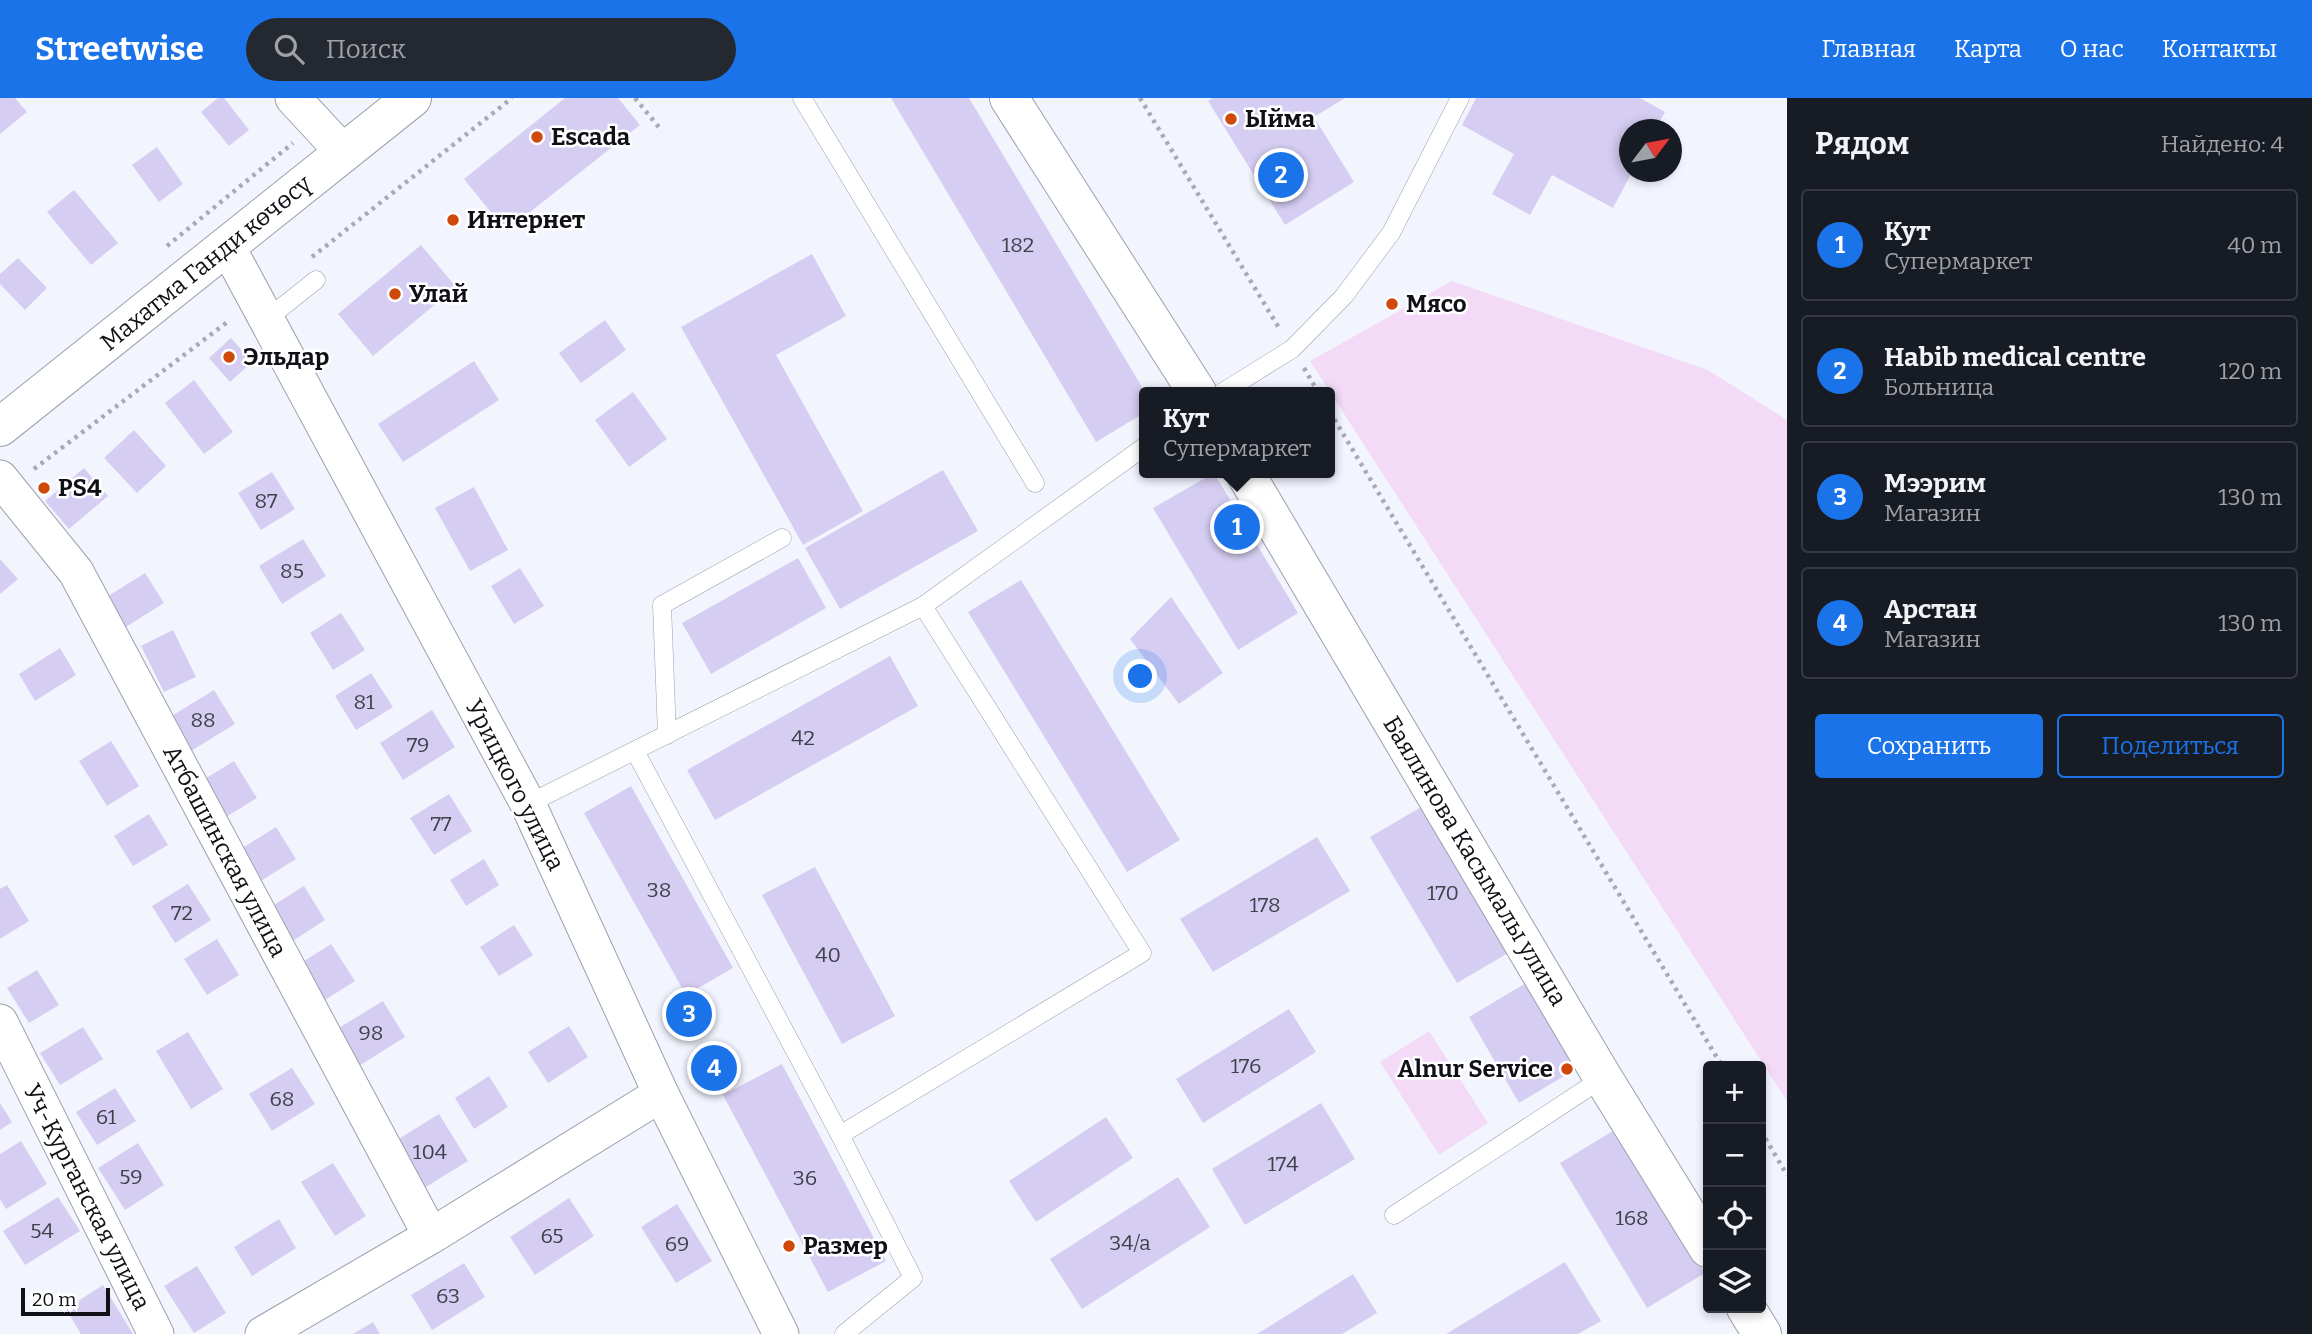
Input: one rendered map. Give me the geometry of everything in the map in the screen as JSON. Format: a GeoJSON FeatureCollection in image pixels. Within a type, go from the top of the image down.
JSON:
{"type":"FeatureCollection","features":[{"type":"Feature","properties":{"kind":"main road","name":"Махатма Ганди көчөсү"},"geometry":{"type":"LineString","coordinates":[[0,427],[412,98]]}},
{"type":"Feature","properties":{"kind":"main road"},"geometry":{"type":"LineString","coordinates":[[1009,98],[1194,387]]}},
{"type":"Feature","properties":{"kind":"main road","name":"Баялинова Касымалы улица"},"geometry":{"type":"LineString","coordinates":[[1248,478],[1603,1078],[1703,1240]]}},
{"type":"Feature","properties":{"kind":"main road"},"geometry":{"type":"LineString","coordinates":[[1749,1313],[1762,1334]]}},
{"type":"Feature","properties":{"kind":"street"},"geometry":{"type":"LineString","coordinates":[[293,98],[344,153]]}},
{"type":"Feature","properties":{"kind":"street","name":"Урицкого улица"},"geometry":{"type":"LineString","coordinates":[[227,246],[528,804],[661,1094],[781,1334]]}},
{"type":"Feature","properties":{"kind":"street","name":"Атбашинская улица"},"geometry":{"type":"LineString","coordinates":[[0,478],[76,572],[431,1236]]}},
{"type":"Feature","properties":{"kind":"street","name":"Уч-Курганская улица"},"geometry":{"type":"LineString","coordinates":[[0,1022],[156,1334]]}},
{"type":"Feature","properties":{"kind":"street"},"geometry":{"type":"LineString","coordinates":[[263,1334],[431,1236],[661,1094]]}},
{"type":"Feature","properties":{"kind":"lane"},"geometry":{"type":"LineString","coordinates":[[802,98],[1035,483]]}},
{"type":"Feature","properties":{"kind":"lane"},"geometry":{"type":"LineString","coordinates":[[1231,387],[1292,349],[1344,296],[1391,233],[1460,98]]}},
{"type":"Feature","properties":{"kind":"lane"},"geometry":{"type":"LineString","coordinates":[[267,318],[316,280]]}},
{"type":"Feature","properties":{"kind":"lane"},"geometry":{"type":"LineString","coordinates":[[528,804],[923,606],[1139,451]]}},
{"type":"Feature","properties":{"kind":"lane"},"geometry":{"type":"LineString","coordinates":[[667,734],[662,605],[782,538]]}},
{"type":"Feature","properties":{"kind":"lane"},"geometry":{"type":"LineString","coordinates":[[840,1135],[1142,953],[923,606]]}},
{"type":"Feature","properties":{"kind":"lane"},"geometry":{"type":"LineString","coordinates":[[635,751],[840,1135],[913,1278],[844,1334]]}},
{"type":"Feature","properties":{"kind":"lane"},"geometry":{"type":"LineString","coordinates":[[1394,1215],[1603,1078]]}},
{"type":"Feature","properties":{"kind":"path"},"geometry":{"type":"LineString","coordinates":[[635,98],[662,131]]}},
{"type":"Feature","properties":{"kind":"path"},"geometry":{"type":"LineString","coordinates":[[1140,98],[1315,387]]}},
{"type":"Feature","properties":{"kind":"path"},"geometry":{"type":"LineString","coordinates":[[159,253],[317,124]]}},
{"type":"Feature","properties":{"kind":"path"},"geometry":{"type":"LineString","coordinates":[[1335,420],[1719,1061]]}},
{"type":"Feature","properties":{"kind":"path"},"geometry":{"type":"LineString","coordinates":[[1766,1139],[1787,1175]]}},
{"type":"Feature","properties":{"kind":"shaded area"},"geometry":{"type":"Polygon","coordinates":[[[1452,281],[1708,370],[1787,420],[1787,1101],[1766,1068],[1766,1061],[1761,1061],[1335,400],[1335,387],[1327,387],[1310,361],[1452,281]]]}},
{"type":"Feature","properties":{"kind":"shaded area"},"geometry":{"type":"Polygon","coordinates":[[[1429,1031],[1488,1123],[1439,1155],[1380,1062],[1429,1031]]]}},
{"type":"Feature","properties":{"kind":"building"},"geometry":{"type":"Polygon","coordinates":[[[0,98],[15,98],[27,112],[0,134],[0,98]]]}},
{"type":"Feature","properties":{"kind":"building"},"geometry":{"type":"Polygon","coordinates":[[[218,98],[224,98],[249,130],[229,146],[201,112],[218,98]]]}},
{"type":"Feature","properties":{"kind":"building"},"geometry":{"type":"Polygon","coordinates":[[[565,98],[618,98],[640,125],[506,231],[464,179],[565,98]]]}},
{"type":"Feature","properties":{"kind":"building"},"geometry":{"type":"Polygon","coordinates":[[[891,98],[969,98],[1142,387],[1139,387],[1139,416],[1096,442],[891,98]]]}},
{"type":"Feature","properties":{"kind":"building"},"geometry":{"type":"Polygon","coordinates":[[[1213,98],[1345,98],[1314,117],[1354,182],[1285,225],[1208,101],[1213,98]]]}},
{"type":"Feature","properties":{"kind":"building"},"geometry":{"type":"Polygon","coordinates":[[[1476,98],[1640,98],[1665,112],[1661,119],[1619,119],[1619,182],[1627,182],[1613,208],[1552,175],[1530,215],[1492,194],[1514,154],[1462,125],[1476,98]]]}},
{"type":"Feature","properties":{"kind":"building"},"geometry":{"type":"Polygon","coordinates":[[[157,147],[183,184],[159,202],[132,165],[157,147]]]}},
{"type":"Feature","properties":{"kind":"building"},"geometry":{"type":"Polygon","coordinates":[[[74,190],[118,243],[91,265],[47,212],[74,190]]]}},
{"type":"Feature","properties":{"kind":"building"},"geometry":{"type":"Polygon","coordinates":[[[421,245],[456,287],[373,356],[338,314],[421,245]]]}},
{"type":"Feature","properties":{"kind":"building"},"geometry":{"type":"Polygon","coordinates":[[[812,254],[846,316],[776,355],[863,511],[803,545],[681,327],[812,254]]]}},
{"type":"Feature","properties":{"kind":"building"},"geometry":{"type":"Polygon","coordinates":[[[18,258],[47,288],[25,310],[0,284],[0,274],[18,258]]]}},
{"type":"Feature","properties":{"kind":"building"},"geometry":{"type":"Polygon","coordinates":[[[605,320],[626,350],[581,383],[559,353],[605,320]]]}},
{"type":"Feature","properties":{"kind":"building"},"geometry":{"type":"Polygon","coordinates":[[[231,338],[252,362],[230,382],[209,358],[231,338]]]}},
{"type":"Feature","properties":{"kind":"building"},"geometry":{"type":"Polygon","coordinates":[[[474,361],[499,400],[403,462],[378,424],[474,361]]]}},
{"type":"Feature","properties":{"kind":"building"},"geometry":{"type":"Polygon","coordinates":[[[194,380],[233,432],[204,454],[165,403],[194,380]]]}},
{"type":"Feature","properties":{"kind":"building"},"geometry":{"type":"Polygon","coordinates":[[[633,392],[667,439],[629,467],[595,420],[633,392]]]}},
{"type":"Feature","properties":{"kind":"building"},"geometry":{"type":"Polygon","coordinates":[[[134,430],[166,466],[137,493],[104,458],[134,430]]]}},
{"type":"Feature","properties":{"kind":"building"},"geometry":{"type":"Polygon","coordinates":[[[84,468],[108,496],[69,529],[45,501],[84,468]]]}},
{"type":"Feature","properties":{"kind":"building"},"geometry":{"type":"Polygon","coordinates":[[[943,470],[978,531],[840,609],[805,548],[943,470]]]}},
{"type":"Feature","properties":{"kind":"building"},"geometry":{"type":"Polygon","coordinates":[[[272,472],[295,509],[261,530],[238,493],[272,472]]]}},
{"type":"Feature","properties":{"kind":"building"},"geometry":{"type":"Polygon","coordinates":[[[1205,478],[1217,478],[1298,613],[1238,650],[1153,508],[1205,478]]]}},
{"type":"Feature","properties":{"kind":"building"},"geometry":{"type":"Polygon","coordinates":[[[474,487],[508,550],[470,571],[435,508],[474,487]]]}},
{"type":"Feature","properties":{"kind":"building"},"geometry":{"type":"Polygon","coordinates":[[[303,539],[326,576],[282,604],[259,566],[303,539]]]}},
{"type":"Feature","properties":{"kind":"building"},"geometry":{"type":"Polygon","coordinates":[[[798,558],[826,608],[711,674],[682,623],[798,558]]]}},
{"type":"Feature","properties":{"kind":"building"},"geometry":{"type":"Polygon","coordinates":[[[0,559],[18,579],[0,594],[0,559]]]}},
{"type":"Feature","properties":{"kind":"building"},"geometry":{"type":"Polygon","coordinates":[[[520,568],[544,606],[514,624],[491,586],[520,568]]]}},
{"type":"Feature","properties":{"kind":"building"},"geometry":{"type":"Polygon","coordinates":[[[145,573],[164,603],[121,630],[102,600],[145,573]]]}},
{"type":"Feature","properties":{"kind":"building"},"geometry":{"type":"Polygon","coordinates":[[[1021,580],[1180,840],[1127,872],[968,612],[1021,580]]]}},
{"type":"Feature","properties":{"kind":"building"},"geometry":{"type":"Polygon","coordinates":[[[1171,597],[1223,673],[1179,704],[1130,639],[1171,597]]]}},
{"type":"Feature","properties":{"kind":"building"},"geometry":{"type":"Polygon","coordinates":[[[341,613],[365,650],[333,670],[310,633],[341,613]]]}},
{"type":"Feature","properties":{"kind":"building"},"geometry":{"type":"Polygon","coordinates":[[[173,630],[196,677],[164,692],[141,646],[173,630]]]}},
{"type":"Feature","properties":{"kind":"building"},"geometry":{"type":"Polygon","coordinates":[[[60,648],[76,675],[35,701],[19,674],[60,648]]]}},
{"type":"Feature","properties":{"kind":"building"},"geometry":{"type":"Polygon","coordinates":[[[890,656],[918,706],[715,820],[687,770],[890,656]]]}},
{"type":"Feature","properties":{"kind":"building"},"geometry":{"type":"Polygon","coordinates":[[[371,673],[393,707],[356,730],[335,696],[371,673]]]}},
{"type":"Feature","properties":{"kind":"building"},"geometry":{"type":"Polygon","coordinates":[[[214,690],[235,724],[191,751],[170,717],[214,690]]]}},
{"type":"Feature","properties":{"kind":"building"},"geometry":{"type":"Polygon","coordinates":[[[432,710],[455,747],[403,780],[380,743],[432,710]]]}},
{"type":"Feature","properties":{"kind":"building"},"geometry":{"type":"Polygon","coordinates":[[[111,741],[139,786],[107,806],[79,761],[111,741]]]}},
{"type":"Feature","properties":{"kind":"building"},"geometry":{"type":"Polygon","coordinates":[[[234,761],[257,798],[226,817],[203,780],[234,761]]]}},
{"type":"Feature","properties":{"kind":"building"},"geometry":{"type":"Polygon","coordinates":[[[631,786],[733,968],[686,995],[584,813],[631,786]]]}},
{"type":"Feature","properties":{"kind":"building"},"geometry":{"type":"Polygon","coordinates":[[[449,794],[472,831],[434,855],[410,818],[449,794]]]}},
{"type":"Feature","properties":{"kind":"building"},"geometry":{"type":"Polygon","coordinates":[[[1428,803],[1515,949],[1457,983],[1370,837],[1428,803]]]}},
{"type":"Feature","properties":{"kind":"building"},"geometry":{"type":"Polygon","coordinates":[[[149,814],[168,845],[133,866],[114,836],[149,814]]]}},
{"type":"Feature","properties":{"kind":"building"},"geometry":{"type":"Polygon","coordinates":[[[276,827],[296,859],[259,882],[239,850],[276,827]]]}},
{"type":"Feature","properties":{"kind":"building"},"geometry":{"type":"Polygon","coordinates":[[[1317,837],[1350,891],[1213,972],[1180,919],[1317,837]]]}},
{"type":"Feature","properties":{"kind":"building"},"geometry":{"type":"Polygon","coordinates":[[[484,859],[499,885],[466,906],[450,880],[484,859]]]}},
{"type":"Feature","properties":{"kind":"building"},"geometry":{"type":"Polygon","coordinates":[[[815,867],[895,1016],[842,1044],[762,895],[815,867]]]}},
{"type":"Feature","properties":{"kind":"building"},"geometry":{"type":"Polygon","coordinates":[[[188,884],[211,920],[175,943],[152,906],[188,884]]]}},
{"type":"Feature","properties":{"kind":"building"},"geometry":{"type":"Polygon","coordinates":[[[7,885],[29,921],[0,939],[0,889],[7,885]]]}},
{"type":"Feature","properties":{"kind":"building"},"geometry":{"type":"Polygon","coordinates":[[[304,886],[325,920],[291,942],[269,908],[304,886]]]}},
{"type":"Feature","properties":{"kind":"building"},"geometry":{"type":"Polygon","coordinates":[[[514,925],[533,955],[499,976],[480,947],[514,925]]]}},
{"type":"Feature","properties":{"kind":"building"},"geometry":{"type":"Polygon","coordinates":[[[217,939],[239,975],[207,995],[184,959],[217,939]]]}},
{"type":"Feature","properties":{"kind":"building"},"geometry":{"type":"Polygon","coordinates":[[[331,944],[355,981],[325,1000],[301,963],[331,944]]]}},
{"type":"Feature","properties":{"kind":"building"},"geometry":{"type":"Polygon","coordinates":[[[37,970],[59,1005],[29,1023],[7,988],[37,970]]]}},
{"type":"Feature","properties":{"kind":"building"},"geometry":{"type":"Polygon","coordinates":[[[1526,983],[1576,1069],[1519,1103],[1469,1017],[1526,983]]]}},
{"type":"Feature","properties":{"kind":"building"},"geometry":{"type":"Polygon","coordinates":[[[383,1001],[405,1037],[359,1066],[337,1029],[383,1001]]]}},
{"type":"Feature","properties":{"kind":"building"},"geometry":{"type":"Polygon","coordinates":[[[1289,1009],[1316,1052],[1203,1123],[1176,1079],[1289,1009]]]}},
{"type":"Feature","properties":{"kind":"building"},"geometry":{"type":"Polygon","coordinates":[[[569,1026],[588,1057],[548,1083],[528,1052],[569,1026]]]}},
{"type":"Feature","properties":{"kind":"building"},"geometry":{"type":"Polygon","coordinates":[[[83,1027],[103,1059],[60,1085],[40,1053],[83,1027]]]}},
{"type":"Feature","properties":{"kind":"building"},"geometry":{"type":"Polygon","coordinates":[[[188,1032],[223,1089],[191,1109],[156,1051],[188,1032]]]}},
{"type":"Feature","properties":{"kind":"building"},"geometry":{"type":"Polygon","coordinates":[[[782,1064],[886,1261],[828,1292],[723,1095],[782,1064]]]}},
{"type":"Feature","properties":{"kind":"building"},"geometry":{"type":"Polygon","coordinates":[[[292,1068],[315,1104],[272,1131],[249,1094],[292,1068]]]}},
{"type":"Feature","properties":{"kind":"building"},"geometry":{"type":"Polygon","coordinates":[[[489,1076],[508,1107],[474,1129],[455,1098],[489,1076]]]}},
{"type":"Feature","properties":{"kind":"building"},"geometry":{"type":"Polygon","coordinates":[[[115,1088],[136,1121],[97,1145],[76,1112],[115,1088]]]}},
{"type":"Feature","properties":{"kind":"building"},"geometry":{"type":"Polygon","coordinates":[[[0,1103],[12,1122],[0,1130],[0,1103]]]}},
{"type":"Feature","properties":{"kind":"building"},"geometry":{"type":"Polygon","coordinates":[[[1321,1103],[1355,1159],[1245,1225],[1212,1169],[1321,1103]]]}},
{"type":"Feature","properties":{"kind":"building"},"geometry":{"type":"Polygon","coordinates":[[[439,1114],[468,1161],[421,1190],[392,1143],[439,1114]]]}},
{"type":"Feature","properties":{"kind":"building"},"geometry":{"type":"Polygon","coordinates":[[[1106,1117],[1133,1158],[1036,1222],[1009,1181],[1106,1117]]]}},
{"type":"Feature","properties":{"kind":"building"},"geometry":{"type":"Polygon","coordinates":[[[1618,1128],[1703,1270],[1703,1274],[1647,1308],[1560,1163],[1618,1128]]]}},
{"type":"Feature","properties":{"kind":"building"},"geometry":{"type":"Polygon","coordinates":[[[21,1141],[47,1184],[6,1209],[0,1199],[0,1154],[21,1141]]]}},
{"type":"Feature","properties":{"kind":"building"},"geometry":{"type":"Polygon","coordinates":[[[138,1143],[164,1185],[125,1210],[98,1168],[138,1143]]]}},
{"type":"Feature","properties":{"kind":"building"},"geometry":{"type":"Polygon","coordinates":[[[333,1163],[366,1216],[335,1236],[301,1182],[333,1163]]]}},
{"type":"Feature","properties":{"kind":"building"},"geometry":{"type":"Polygon","coordinates":[[[1178,1177],[1210,1227],[1082,1309],[1050,1259],[1178,1177]]]}},
{"type":"Feature","properties":{"kind":"building"},"geometry":{"type":"Polygon","coordinates":[[[58,1197],[80,1231],[25,1265],[3,1231],[58,1197]]]}},
{"type":"Feature","properties":{"kind":"building"},"geometry":{"type":"Polygon","coordinates":[[[569,1198],[594,1236],[535,1275],[510,1237],[569,1198]]]}},
{"type":"Feature","properties":{"kind":"building"},"geometry":{"type":"Polygon","coordinates":[[[677,1204],[712,1261],[676,1283],[641,1227],[677,1204]]]}},
{"type":"Feature","properties":{"kind":"building"},"geometry":{"type":"Polygon","coordinates":[[[279,1219],[296,1248],[252,1276],[234,1247],[279,1219]]]}},
{"type":"Feature","properties":{"kind":"building"},"geometry":{"type":"Polygon","coordinates":[[[1565,1262],[1601,1321],[1578,1334],[1446,1334],[1565,1262]]]}},
{"type":"Feature","properties":{"kind":"building"},"geometry":{"type":"Polygon","coordinates":[[[464,1263],[485,1297],[432,1330],[411,1295],[464,1263]]]}},
{"type":"Feature","properties":{"kind":"building"},"geometry":{"type":"Polygon","coordinates":[[[197,1266],[226,1313],[194,1333],[164,1286],[197,1266]]]}},
{"type":"Feature","properties":{"kind":"building"},"geometry":{"type":"Polygon","coordinates":[[[1353,1274],[1377,1313],[1342,1334],[1257,1334],[1353,1274]]]}},
{"type":"Feature","properties":{"kind":"building"},"geometry":{"type":"Polygon","coordinates":[[[103,1285],[133,1334],[81,1334],[66,1309],[103,1285]]]}},
{"type":"Feature","properties":{"kind":"building"},"geometry":{"type":"Polygon","coordinates":[[[373,1322],[380,1334],[353,1334],[373,1322]]]}},
{"type":"Feature","properties":{"kind":"place","name":"Ыйма"},"geometry":{"type":"Point","coordinates":[1231,119]}},
{"type":"Feature","properties":{"kind":"place","name":"Escada"},"geometry":{"type":"Point","coordinates":[537,137]}},
{"type":"Feature","properties":{"kind":"place","name":"Habib medical centre"},"geometry":{"type":"Point","coordinates":[1281,175]}},
{"type":"Feature","properties":{"kind":"place","name":"Интернет"},"geometry":{"type":"Point","coordinates":[453,220]}},
{"type":"Feature","properties":{"kind":"place","name":"Улай"},"geometry":{"type":"Point","coordinates":[395,294]}},
{"type":"Feature","properties":{"kind":"place","name":"Мясо"},"geometry":{"type":"Point","coordinates":[1392,304]}},
{"type":"Feature","properties":{"kind":"place","name":"Эльдар"},"geometry":{"type":"Point","coordinates":[229,357]}},
{"type":"Feature","properties":{"kind":"place","name":"PS4"},"geometry":{"type":"Point","coordinates":[44,488]}},
{"type":"Feature","properties":{"kind":"place","name":"Кут"},"geometry":{"type":"Point","coordinates":[1237,527]}},
{"type":"Feature","properties":{"kind":"place","name":"Мээрим"},"geometry":{"type":"Point","coordinates":[689,1014]}},
{"type":"Feature","properties":{"kind":"place","name":"Арстан"},"geometry":{"type":"Point","coordinates":[714,1068]}},
{"type":"Feature","properties":{"kind":"place","name":"Alnur Service"},"geometry":{"type":"Point","coordinates":[1567,1069]}},
{"type":"Feature","properties":{"kind":"place","name":"Размер"},"geometry":{"type":"Point","coordinates":[789,1246]}}]}
